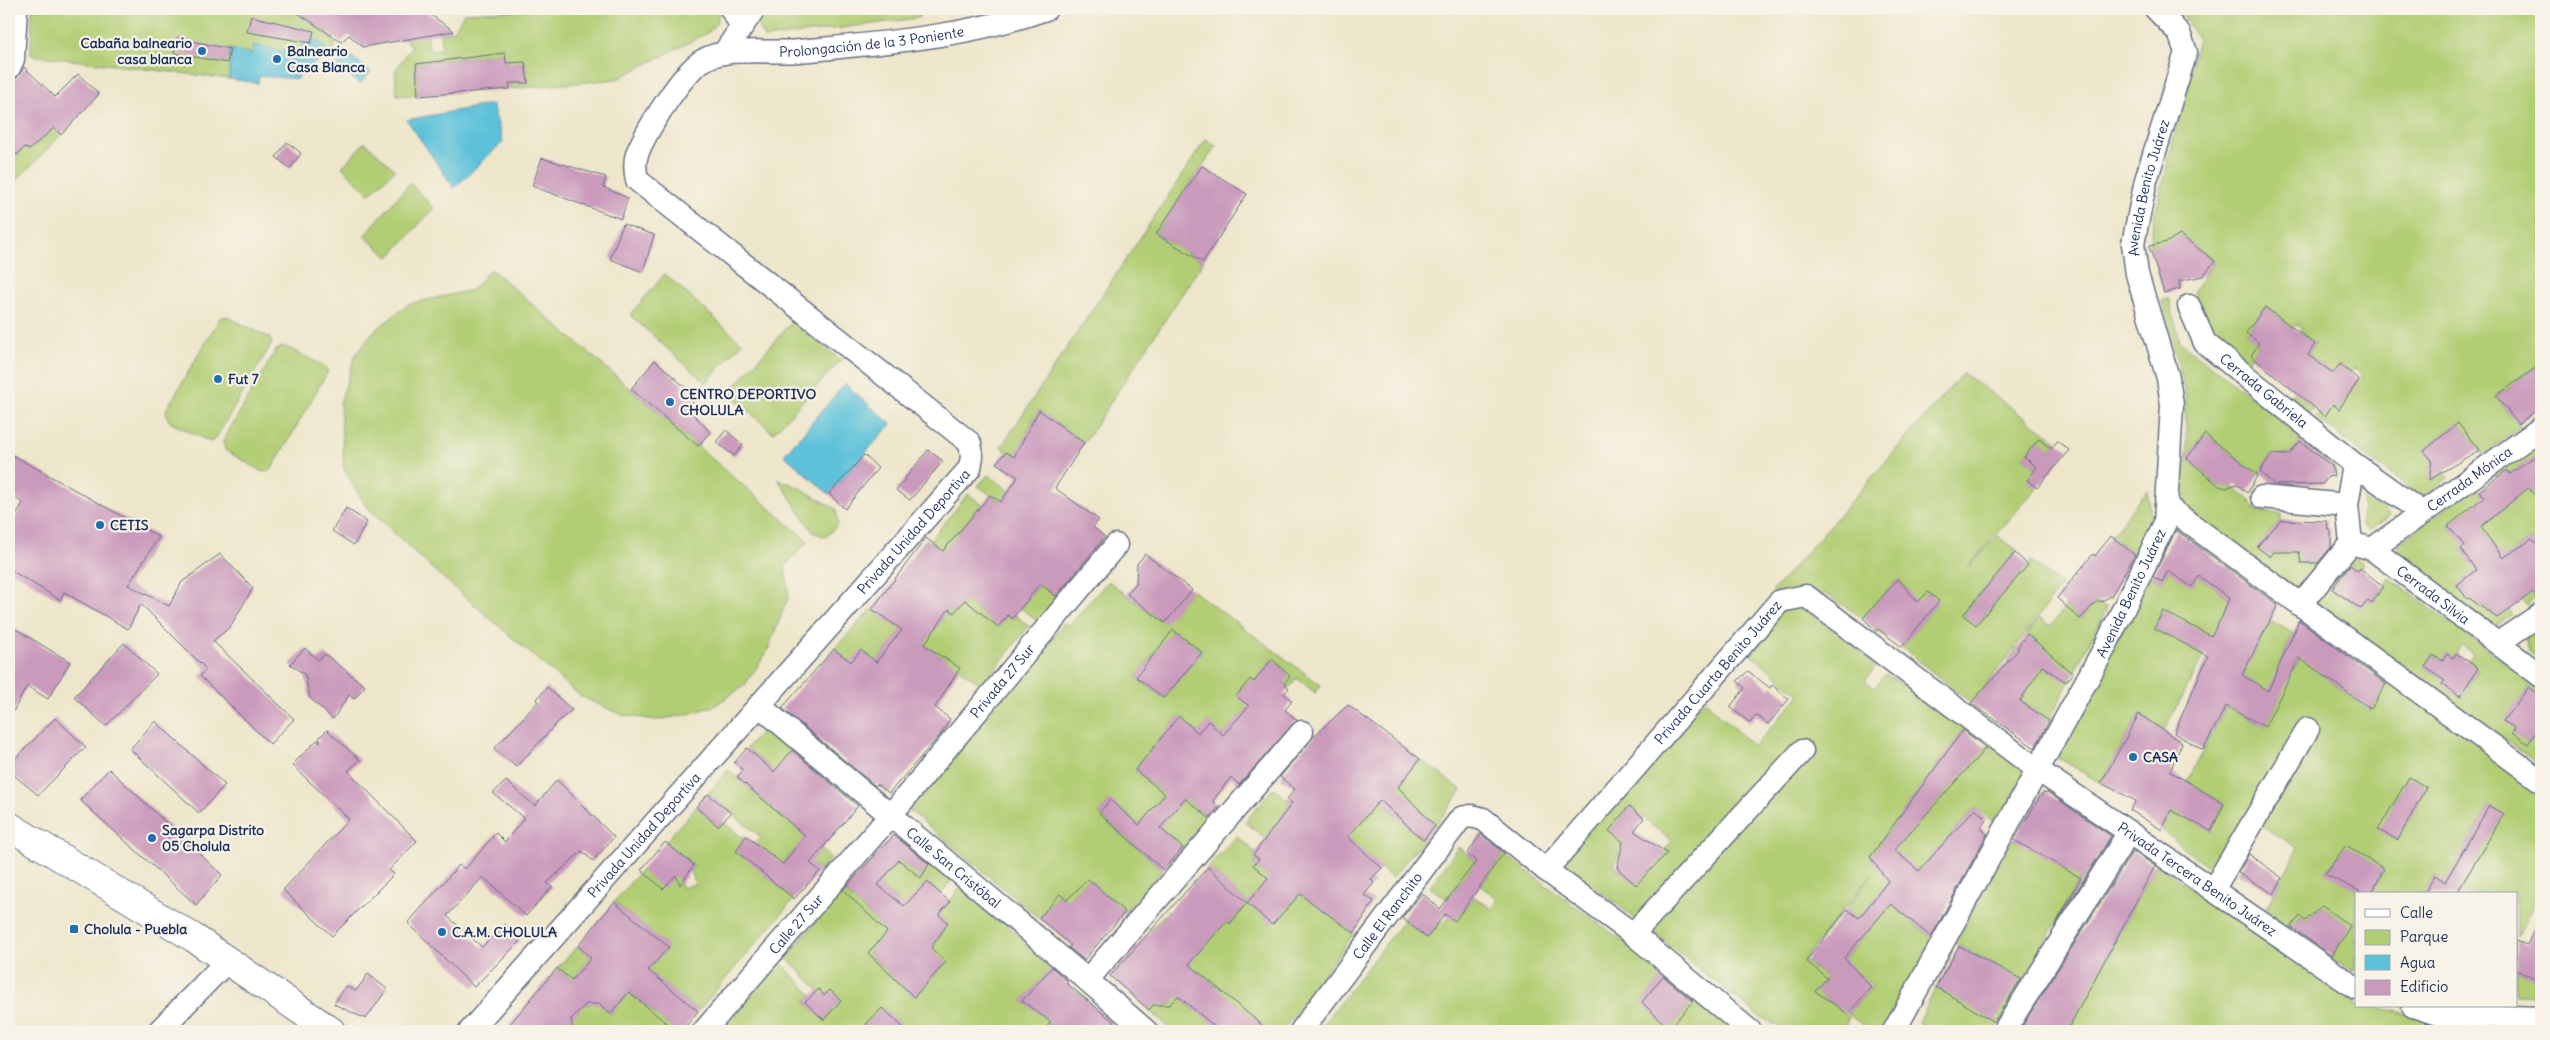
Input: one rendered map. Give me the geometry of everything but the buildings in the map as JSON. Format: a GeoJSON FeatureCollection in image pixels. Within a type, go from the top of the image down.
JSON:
{"type":"FeatureCollection","features":[{"type":"Feature","properties":{"kind":"street"},"geometry":{"type":"LineString","coordinates":[[9,68],[13,59],[16,9]]}},
{"type":"Feature","properties":{"kind":"street","name":"Prolongación de la 3 Poniente"},"geometry":{"type":"LineString","coordinates":[[724,53],[795,52],[912,40],[1028,15],[1046,9]]}},
{"type":"Feature","properties":{"kind":"street","name":"Avenida Benito Juárez"},"geometry":{"type":"LineString","coordinates":[[1894,1031],[2104,649],[2165,523],[2171,396],[2168,378],[2137,274],[2133,244],[2146,180],[2186,52],[2179,33],[2156,9]]}},
{"type":"Feature","properties":{"kind":"street"},"geometry":{"type":"LineString","coordinates":[[724,53],[743,15]]}},
{"type":"Feature","properties":{"kind":"street","name":"Privada Unidad Deportiva"},"geometry":{"type":"LineString","coordinates":[[470,1031],[970,468],[972,456],[970,443],[637,180],[635,168],[637,154],[654,120],[676,90],[702,61],[724,53]]}},
{"type":"Feature","properties":{"kind":"street","name":"Cerrada Gabriela"},"geometry":{"type":"LineString","coordinates":[[2188,306],[2205,343],[2354,464]]}},
{"type":"Feature","properties":{"kind":"street","name":"Cerrada Mónica"},"geometry":{"type":"LineString","coordinates":[[2300,605],[2361,546],[2422,512],[2541,428]]}},
{"type":"Feature","properties":{"kind":"street"},"geometry":{"type":"LineString","coordinates":[[2354,464],[2346,505],[2361,546]]}},
{"type":"Feature","properties":{"kind":"street","name":"Cerrada Mónica"},"geometry":{"type":"LineString","coordinates":[[2354,464],[2422,512]]}},
{"type":"Feature","properties":{"kind":"street"},"geometry":{"type":"LineString","coordinates":[[2262,497],[2346,505]]}},
{"type":"Feature","properties":{"kind":"street"},"geometry":{"type":"LineString","coordinates":[[2166,506],[2541,781]]}},
{"type":"Feature","properties":{"kind":"street","name":"Privada 27 Sur"},"geometry":{"type":"LineString","coordinates":[[889,817],[1116,545]]}},
{"type":"Feature","properties":{"kind":"street","name":"Cerrada Silvia"},"geometry":{"type":"LineString","coordinates":[[2361,546],[2498,643],[2541,676]]}},
{"type":"Feature","properties":{"kind":"street","name":"Privada Cuarta Benito Juárez"},"geometry":{"type":"LineString","coordinates":[[1546,870],[1780,601],[1791,598],[1806,596],[2038,770]]}},
{"type":"Feature","properties":{"kind":"street"},"geometry":{"type":"LineString","coordinates":[[2498,643],[2541,614]]}},
{"type":"Feature","properties":{"kind":"street","name":"Calle San Cristóbal"},"geometry":{"type":"LineString","coordinates":[[760,706],[889,817],[1088,979],[1146,1031]]}},
{"type":"Feature","properties":{"kind":"street"},"geometry":{"type":"LineString","coordinates":[[2213,890],[2308,729]]}},
{"type":"Feature","properties":{"kind":"street"},"geometry":{"type":"LineString","coordinates":[[1088,979],[1302,732]]}},
{"type":"Feature","properties":{"kind":"street"},"geometry":{"type":"LineString","coordinates":[[1633,934],[1802,751]]}},
{"type":"Feature","properties":{"kind":"street","name":"Privada Tercera Benito Juárez"},"geometry":{"type":"LineString","coordinates":[[2038,770],[2355,987]]}},
{"type":"Feature","properties":{"kind":"street","name":"Calle El Ranchito"},"geometry":{"type":"LineString","coordinates":[[1301,1031],[1461,818],[1471,816],[1483,819],[1546,870]]}},
{"type":"Feature","properties":{"kind":"street","name":"Calle 27 Sur"},"geometry":{"type":"LineString","coordinates":[[704,1031],[889,817]]}},
{"type":"Feature","properties":{"kind":"street"},"geometry":{"type":"LineString","coordinates":[[9,826],[132,898],[228,960],[330,1031]]}},
{"type":"Feature","properties":{"kind":"street"},"geometry":{"type":"LineString","coordinates":[[2004,1031],[2129,832]]}},
{"type":"Feature","properties":{"kind":"street"},"geometry":{"type":"LineString","coordinates":[[1546,870],[1633,934],[1750,1031]]}},
{"type":"Feature","properties":{"kind":"street"},"geometry":{"type":"LineString","coordinates":[[159,1031],[228,960]]}},
{"type":"Feature","properties":{"kind":"street"},"geometry":{"type":"LineString","coordinates":[[2419,1008],[2441,1015],[2541,1018]]}},
{"type":"Feature","properties":{"kind":"green space"},"geometry":{"type":"Polygon","coordinates":[[[32,9],[293,9],[320,26],[336,43],[331,55],[320,42],[301,49],[300,56],[254,46],[252,54],[230,49],[229,79],[31,55],[32,9]]]}},
{"type":"Feature","properties":{"kind":"green space"},"geometry":{"type":"Polygon","coordinates":[[[380,9],[395,9],[427,35],[430,50],[442,49],[440,33],[454,31],[464,13],[540,9],[717,9],[720,11],[716,23],[709,32],[617,79],[510,89],[509,83],[528,82],[525,62],[506,63],[504,53],[416,64],[418,96],[397,95],[395,71],[412,46],[402,37],[407,29],[380,9]]]}},
{"type":"Feature","properties":{"kind":"green space"},"geometry":{"type":"Polygon","coordinates":[[[764,9],[923,9],[918,18],[764,38],[755,21],[764,9]]]}},
{"type":"Feature","properties":{"kind":"green space"},"geometry":{"type":"Polygon","coordinates":[[[2192,9],[2541,9],[2541,364],[2496,396],[2521,428],[2483,454],[2458,423],[2424,450],[2435,464],[2431,467],[2430,473],[2433,476],[2440,477],[2443,472],[2448,478],[2428,494],[2420,496],[2315,417],[2333,404],[2339,409],[2363,375],[2353,367],[2350,372],[2340,364],[2309,413],[2290,397],[2294,391],[2297,393],[2321,364],[2308,355],[2315,344],[2300,332],[2302,328],[2297,324],[2293,328],[2265,307],[2246,333],[2259,343],[2246,364],[2207,335],[2194,291],[2215,261],[2180,235],[2175,238],[2180,249],[2149,246],[2198,39],[2183,16],[2192,9]]]}},
{"type":"Feature","properties":{"kind":"green space"},"geometry":{"type":"Polygon","coordinates":[[[9,84],[61,135],[9,188],[9,145],[17,155],[25,147],[29,149],[38,141],[9,113],[9,84]]]}},
{"type":"Feature","properties":{"kind":"green space"},"geometry":{"type":"Polygon","coordinates":[[[1206,139],[1216,146],[1156,234],[1203,262],[1084,443],[1039,410],[1027,432],[1070,465],[1055,488],[1001,447],[1206,139]]]}},
{"type":"Feature","properties":{"kind":"green space"},"geometry":{"type":"Polygon","coordinates":[[[365,142],[395,170],[369,194],[342,167],[365,142]]]}},
{"type":"Feature","properties":{"kind":"green space"},"geometry":{"type":"Polygon","coordinates":[[[410,183],[434,208],[389,257],[364,236],[410,183]]]}},
{"type":"Feature","properties":{"kind":"green space"},"geometry":{"type":"Polygon","coordinates":[[[491,269],[808,541],[785,566],[789,595],[767,652],[744,686],[714,706],[684,715],[657,720],[622,715],[580,696],[427,564],[365,505],[344,469],[340,403],[355,356],[373,332],[409,304],[472,290],[491,269]]]}},
{"type":"Feature","properties":{"kind":"green space"},"geometry":{"type":"Polygon","coordinates":[[[665,274],[742,343],[706,383],[630,315],[665,274]]]}},
{"type":"Feature","properties":{"kind":"green space"},"geometry":{"type":"Polygon","coordinates":[[[2169,298],[2180,342],[2334,461],[2334,476],[2332,465],[2300,441],[2289,455],[2272,454],[2258,475],[2205,434],[2187,457],[2219,486],[2231,486],[2249,500],[2256,511],[2281,514],[2281,520],[2258,547],[2270,557],[2274,552],[2299,552],[2301,563],[2320,563],[2321,552],[2331,553],[2309,587],[2298,590],[2178,505],[2187,458],[2185,391],[2162,301],[2169,298]]]}},
{"type":"Feature","properties":{"kind":"green space","name":"Fut 7"},"geometry":{"type":"Polygon","coordinates":[[[226,316],[270,338],[272,343],[216,438],[211,442],[171,423],[166,410],[220,318],[226,316]]]}},
{"type":"Feature","properties":{"kind":"green space"},"geometry":{"type":"Polygon","coordinates":[[[792,321],[841,360],[773,433],[729,393],[792,321]]]}},
{"type":"Feature","properties":{"kind":"green space","name":"Fut 7"},"geometry":{"type":"Polygon","coordinates":[[[286,347],[324,366],[328,371],[272,469],[267,472],[261,471],[225,450],[223,441],[276,350],[286,347]]]}},
{"type":"Feature","properties":{"kind":"green space"},"geometry":{"type":"Polygon","coordinates":[[[1963,373],[2057,441],[2051,449],[2038,439],[2024,457],[2047,476],[1967,568],[1998,536],[2017,550],[1963,615],[1976,625],[2031,561],[2062,585],[1972,704],[1902,647],[1938,602],[1928,592],[1889,637],[1876,631],[1909,591],[1898,579],[1863,618],[1826,594],[1772,592],[1963,373]]]}},
{"type":"Feature","properties":{"kind":"green space"},"geometry":{"type":"Polygon","coordinates":[[[2541,440],[2541,456],[2539,454],[2513,472],[2541,501],[2541,550],[2531,539],[2513,551],[2522,579],[2536,598],[2526,605],[2521,600],[2457,585],[2467,599],[2471,595],[2508,610],[2512,614],[2498,625],[2488,625],[2396,554],[2399,543],[2474,486],[2486,499],[2469,513],[2466,511],[2448,526],[2458,538],[2462,536],[2468,545],[2461,549],[2471,563],[2495,547],[2481,527],[2500,513],[2499,510],[2521,487],[2507,470],[2497,478],[2492,473],[2541,440]]]}},
{"type":"Feature","properties":{"kind":"green space"},"geometry":{"type":"Polygon","coordinates":[[[988,475],[1009,490],[1001,502],[978,486],[988,475]]]}},
{"type":"Feature","properties":{"kind":"green space"},"geometry":{"type":"Polygon","coordinates":[[[778,479],[798,487],[836,509],[838,524],[826,537],[813,532],[778,479]]]}},
{"type":"Feature","properties":{"kind":"green space"},"geometry":{"type":"Polygon","coordinates":[[[2147,490],[2151,516],[2136,556],[2111,536],[2147,490]]]}},
{"type":"Feature","properties":{"kind":"green space"},"geometry":{"type":"Polygon","coordinates":[[[968,494],[1077,575],[1066,588],[1032,563],[980,507],[961,529],[946,553],[930,541],[968,494]]]}},
{"type":"Feature","properties":{"kind":"green space"},"geometry":{"type":"Polygon","coordinates":[[[2366,494],[2371,496],[2390,515],[2368,531],[2362,525],[2363,499],[2366,494]]]}},
{"type":"Feature","properties":{"kind":"green space"},"geometry":{"type":"Polygon","coordinates":[[[2352,555],[2363,563],[2358,571],[2349,564],[2332,589],[2361,609],[2368,600],[2372,603],[2389,578],[2541,689],[2541,696],[2529,687],[2504,721],[2515,728],[2528,744],[2539,728],[2541,729],[2541,766],[2315,602],[2352,555]],[[2462,645],[2453,658],[2447,654],[2443,661],[2433,655],[2425,667],[2445,681],[2443,684],[2462,697],[2478,669],[2468,661],[2473,654],[2462,645]]]}},
{"type":"Feature","properties":{"kind":"green space"},"geometry":{"type":"Polygon","coordinates":[[[2168,571],[2199,576],[2232,600],[2213,638],[2162,611],[2155,628],[2204,655],[2164,730],[2139,714],[2101,783],[2057,757],[2150,575],[2162,582],[2168,571]]]}},
{"type":"Feature","properties":{"kind":"green space"},"geometry":{"type":"Polygon","coordinates":[[[1108,581],[1164,623],[1192,590],[1321,685],[1315,693],[1297,678],[1289,688],[1284,683],[1289,675],[1272,659],[1254,682],[1250,679],[1236,695],[1250,706],[1223,735],[1208,722],[1198,733],[1179,716],[1135,770],[1178,806],[1185,798],[1209,818],[1183,848],[1147,816],[1139,825],[1110,800],[1099,814],[1163,870],[1125,912],[1088,879],[1067,900],[1059,894],[1039,918],[908,809],[1064,623],[1069,626],[1108,581]],[[1173,630],[1136,677],[1164,698],[1202,652],[1173,630]]]}},
{"type":"Feature","properties":{"kind":"green space"},"geometry":{"type":"Polygon","coordinates":[[[1040,584],[1058,598],[1037,621],[1021,608],[1040,584]]]}},
{"type":"Feature","properties":{"kind":"green space"},"geometry":{"type":"Polygon","coordinates":[[[929,595],[954,613],[965,600],[998,627],[1008,615],[1013,619],[1015,615],[1029,626],[982,685],[927,646],[905,627],[876,662],[888,690],[834,649],[872,609],[896,626],[929,595]],[[928,608],[919,621],[934,631],[943,618],[928,608]]]}},
{"type":"Feature","properties":{"kind":"green space"},"geometry":{"type":"Polygon","coordinates":[[[2096,602],[2107,608],[2049,721],[2020,701],[2034,678],[2007,663],[2017,648],[2043,666],[2027,634],[2039,618],[2051,626],[2066,606],[2080,619],[2096,602]]]}},
{"type":"Feature","properties":{"kind":"green space"},"geometry":{"type":"Polygon","coordinates":[[[1797,603],[1848,641],[1876,666],[1865,681],[1874,688],[1886,674],[1966,726],[1870,857],[1878,867],[1989,744],[2029,768],[1996,823],[1975,808],[1919,871],[1859,919],[1847,909],[1871,875],[1804,960],[1827,978],[1816,991],[1849,1017],[1843,1031],[1787,1031],[1759,1016],[1557,857],[1704,700],[1754,747],[1800,695],[1747,651],[1784,604],[1797,603]],[[1629,807],[1623,842],[1614,866],[1635,884],[1672,841],[1629,807]]]}},
{"type":"Feature","properties":{"kind":"green space"},"geometry":{"type":"Polygon","coordinates":[[[2541,620],[2541,632],[2534,638],[2535,645],[2541,652],[2540,661],[2528,651],[2525,637],[2541,620]]]}},
{"type":"Feature","properties":{"kind":"green space"},"geometry":{"type":"Polygon","coordinates":[[[2271,621],[2293,633],[2280,664],[2293,671],[2314,629],[2336,645],[2319,672],[2370,711],[2389,679],[2541,790],[2541,892],[2518,933],[2518,892],[2454,892],[2435,875],[2426,890],[2429,892],[2372,892],[2383,871],[2346,846],[2325,873],[2361,892],[2355,892],[2355,971],[2331,959],[2349,926],[2322,906],[2305,921],[2300,916],[2289,930],[2266,909],[2298,848],[2258,824],[2222,874],[2196,858],[2162,830],[2271,621]],[[2250,681],[2234,711],[2265,727],[2279,698],[2250,681]],[[2409,777],[2379,830],[2398,840],[2426,787],[2409,777]],[[2194,786],[2181,815],[2211,831],[2224,804],[2194,786]],[[2489,806],[2457,862],[2472,867],[2503,814],[2489,806]]]}},
{"type":"Feature","properties":{"kind":"green space"},"geometry":{"type":"Polygon","coordinates":[[[769,723],[796,746],[774,772],[747,748],[769,723]]]}},
{"type":"Feature","properties":{"kind":"green space"},"geometry":{"type":"Polygon","coordinates":[[[1420,759],[1462,790],[1435,826],[1398,787],[1420,759]]]}},
{"type":"Feature","properties":{"kind":"green space"},"geometry":{"type":"Polygon","coordinates":[[[728,770],[772,808],[777,802],[780,814],[831,858],[820,871],[794,850],[783,864],[765,875],[794,899],[698,1011],[659,980],[642,1003],[676,1031],[568,1031],[572,1028],[570,1017],[586,1004],[590,1004],[595,1000],[611,1014],[668,947],[614,902],[641,870],[676,875],[682,888],[695,884],[690,871],[694,865],[665,842],[696,807],[718,826],[723,822],[744,839],[736,851],[744,858],[761,837],[708,794],[728,770]]]}},
{"type":"Feature","properties":{"kind":"green space"},"geometry":{"type":"Polygon","coordinates":[[[1337,785],[1392,794],[1384,804],[1423,840],[1392,878],[1353,843],[1301,894],[1310,902],[1337,871],[1333,917],[1354,933],[1282,1031],[1269,1031],[1232,1000],[1210,1023],[1220,1031],[1174,1031],[1149,1010],[1156,1001],[1161,1000],[1164,1005],[1169,1005],[1178,994],[1183,959],[1149,930],[1168,911],[1205,945],[1227,921],[1230,924],[1247,903],[1208,867],[1237,836],[1255,852],[1253,855],[1259,859],[1253,865],[1299,865],[1245,822],[1273,788],[1292,803],[1280,816],[1319,847],[1337,785]],[[1281,888],[1248,903],[1272,925],[1293,901],[1281,888]],[[1204,977],[1183,1001],[1196,1011],[1218,988],[1204,977]]]}},
{"type":"Feature","properties":{"kind":"green space"},"geometry":{"type":"Polygon","coordinates":[[[2085,813],[2107,829],[1995,1031],[1932,1031],[1919,1023],[1936,987],[1999,967],[1955,943],[2012,838],[2057,864],[2085,813]]]}},
{"type":"Feature","properties":{"kind":"green space"},"geometry":{"type":"Polygon","coordinates":[[[1458,847],[1476,861],[1447,899],[1430,887],[1458,847]]]}},
{"type":"Feature","properties":{"kind":"green space"},"geometry":{"type":"Polygon","coordinates":[[[1504,854],[1666,973],[1642,1002],[1669,1029],[1696,998],[1739,1031],[1318,1031],[1404,920],[1427,938],[1440,921],[1444,923],[1449,917],[1455,920],[1474,897],[1492,909],[1498,899],[1481,886],[1504,854]]]}},
{"type":"Feature","properties":{"kind":"green space"},"geometry":{"type":"Polygon","coordinates":[[[899,860],[915,873],[922,865],[927,868],[931,862],[952,879],[941,894],[929,884],[904,906],[878,885],[899,860]]]}},
{"type":"Feature","properties":{"kind":"green space"},"geometry":{"type":"Polygon","coordinates":[[[2156,864],[2338,987],[2336,991],[2355,1000],[2355,1008],[2380,1008],[2417,1016],[2541,1017],[2541,1031],[2067,1031],[2156,864]]]}},
{"type":"Feature","properties":{"kind":"green space"},"geometry":{"type":"Polygon","coordinates":[[[961,887],[1055,964],[1022,1001],[1046,1018],[1074,988],[1087,1000],[1076,1011],[1058,1014],[1046,1028],[1048,1031],[907,1031],[882,1008],[859,1031],[722,1031],[779,961],[812,995],[805,1002],[824,1020],[840,1000],[824,996],[786,957],[843,890],[887,932],[868,953],[914,997],[925,986],[917,979],[921,962],[934,976],[946,963],[931,948],[948,923],[939,915],[961,887]]]}},
{"type":"Feature","properties":{"kind":"green space"},"geometry":{"type":"Polygon","coordinates":[[[1891,904],[1932,938],[1884,1031],[1871,1031],[1848,1014],[1873,986],[1843,960],[1891,904]]]}},
{"type":"Feature","properties":{"kind":"green space"},"geometry":{"type":"Polygon","coordinates":[[[578,946],[591,958],[572,980],[557,968],[578,946]]]}},
{"type":"Feature","properties":{"kind":"green space"},"geometry":{"type":"Polygon","coordinates":[[[2518,971],[2540,981],[2541,978],[2541,996],[2518,995],[2518,971]]]}},
{"type":"Feature","properties":{"kind":"water","name":"Balneario Casa Blanca"},"geometry":{"type":"Polygon","coordinates":[[[315,40],[320,42],[331,55],[300,71],[298,79],[259,76],[258,83],[229,79],[230,49],[252,54],[254,45],[300,56],[303,44],[315,40]]]}},
{"type":"Feature","properties":{"kind":"water","name":"Balneario Casa Blanca"},"geometry":{"type":"Polygon","coordinates":[[[347,53],[371,72],[360,84],[337,66],[347,53]]]}},
{"type":"Feature","properties":{"kind":"water"},"geometry":{"type":"Polygon","coordinates":[[[492,104],[503,142],[454,188],[407,120],[492,104]]]}},
{"type":"Feature","properties":{"kind":"water"},"geometry":{"type":"Polygon","coordinates":[[[845,384],[891,424],[829,494],[784,455],[845,384]]]}},
{"type":"Feature","properties":{"kind":"place","name":"Cabaña balneario casa blanca"},"geometry":{"type":"Point","coordinates":[202,51]}},
{"type":"Feature","properties":{"kind":"place","name":"Balneario Casa Blanca"},"geometry":{"type":"Point","coordinates":[277,59]}},
{"type":"Feature","properties":{"kind":"place","name":"Fut 7"},"geometry":{"type":"Point","coordinates":[218,379]}},
{"type":"Feature","properties":{"kind":"place","name":"CENTRO DEPORTIVO CHOLULA"},"geometry":{"type":"Point","coordinates":[670,402]}},
{"type":"Feature","properties":{"kind":"place","name":"CETIS"},"geometry":{"type":"Point","coordinates":[100,525]}},
{"type":"Feature","properties":{"kind":"place","name":"CASA"},"geometry":{"type":"Point","coordinates":[2133,757]}},
{"type":"Feature","properties":{"kind":"place","name":"Sagarpa Distrito 05 Cholula"},"geometry":{"type":"Point","coordinates":[152,838]}},
{"type":"Feature","properties":{"kind":"place","name":"Cholula - Puebla"},"geometry":{"type":"Point","coordinates":[74,929]}},
{"type":"Feature","properties":{"kind":"place","name":"C.A.M. CHOLULA"},"geometry":{"type":"Point","coordinates":[442,932]}}]}
